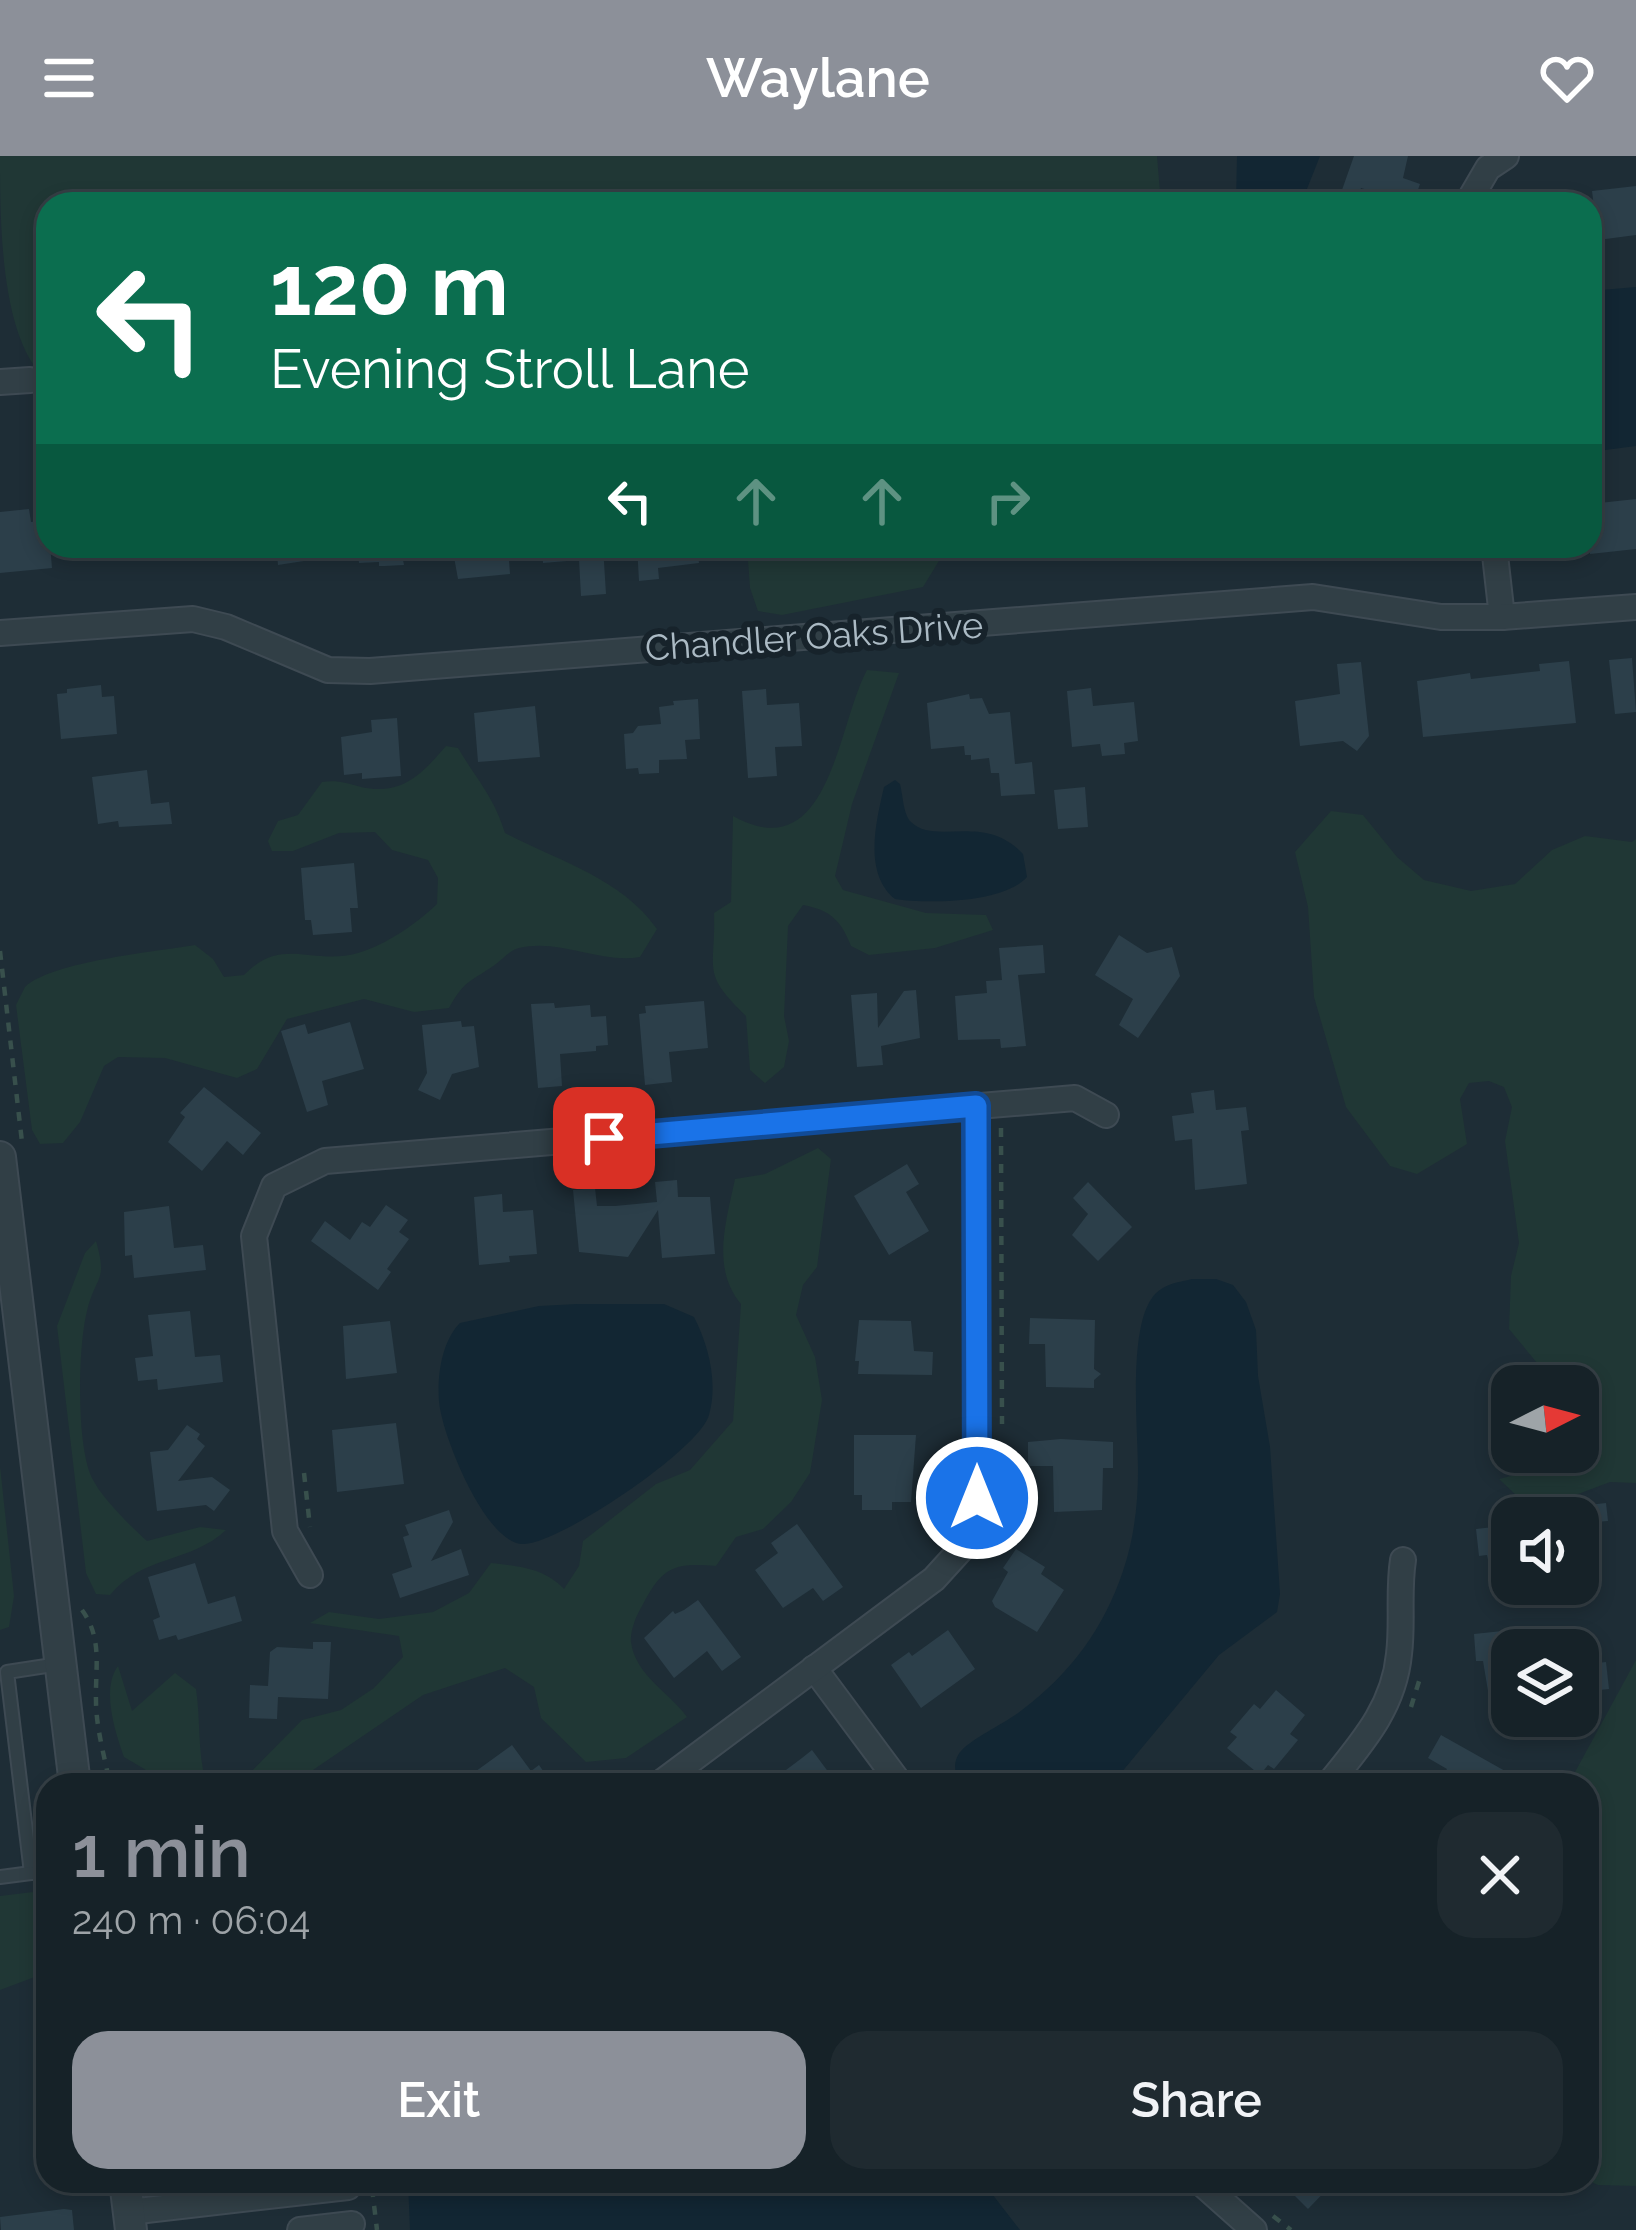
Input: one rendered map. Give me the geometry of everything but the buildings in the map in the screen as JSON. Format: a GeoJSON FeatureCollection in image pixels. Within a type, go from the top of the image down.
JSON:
{"type":"FeatureCollection","features":[{"type":"Feature","properties":{"kind":"street"},"geometry":{"type":"LineString","coordinates":[[1474,192],[1488,168],[1506,156]]}},
{"type":"Feature","properties":{"kind":"street"},"geometry":{"type":"LineString","coordinates":[[0,382],[30,380]]}},
{"type":"Feature","properties":{"kind":"street"},"geometry":{"type":"LineString","coordinates":[[1495,558],[1502,617]]}},
{"type":"Feature","properties":{"kind":"street","name":"Chandler Oaks Drive"},"geometry":{"type":"LineString","coordinates":[[0,633],[193,619],[226,627],[328,670],[370,671],[1313,597],[1441,617],[1636,607]]}},
{"type":"Feature","properties":{"kind":"street"},"geometry":{"type":"LineString","coordinates":[[306,1568],[285,1531],[254,1236],[274,1186],[326,1161],[976,1117],[1075,1098],[1106,1115]]}},
{"type":"Feature","properties":{"kind":"street"},"geometry":{"type":"LineString","coordinates":[[674,1773],[934,1580],[964,1546],[977,1498],[976,1117]]}},
{"type":"Feature","properties":{"kind":"street"},"geometry":{"type":"LineString","coordinates":[[0,1157],[8,1295],[74,1773]]}},
{"type":"Feature","properties":{"kind":"street"},"geometry":{"type":"LineString","coordinates":[[1338,1773],[1390,1699],[1400,1653],[1402,1560]]}},
{"type":"Feature","properties":{"kind":"street"},"geometry":{"type":"LineString","coordinates":[[814,1668],[892,1773]]}},
{"type":"Feature","properties":{"kind":"street"},"geometry":{"type":"LineString","coordinates":[[130,2221],[296,2193]]}},
{"type":"Feature","properties":{"kind":"street"},"geometry":{"type":"LineString","coordinates":[[300,2230],[361,2228],[356,2193]]}},
{"type":"Feature","properties":{"kind":"street"},"geometry":{"type":"LineString","coordinates":[[1213,2193],[1255,2230]]}},
{"type":"Feature","properties":{"kind":"lane"},"geometry":{"type":"LineString","coordinates":[[31,1873],[4,1672],[60,1664]]}},
{"type":"Feature","properties":{"kind":"lane"},"geometry":{"type":"LineString","coordinates":[[0,1877],[36,1873]]}},
{"type":"Feature","properties":{"kind":"path"},"geometry":{"type":"LineString","coordinates":[[976,1117],[1002,1133],[1001,1442]]}},
{"type":"Feature","properties":{"kind":"path"},"geometry":{"type":"LineString","coordinates":[[303,1468],[312,1540],[306,1568]]}},
{"type":"Feature","properties":{"kind":"path"},"geometry":{"type":"LineString","coordinates":[[356,2193],[361,2228]]}},
{"type":"Feature","properties":{"kind":"green space"},"geometry":{"type":"Polygon","coordinates":[[[0,156],[1157,156],[1160,192],[36,192],[36,368],[20,339],[12,310],[3,245],[0,156]]]}},
{"type":"Feature","properties":{"kind":"green space"},"geometry":{"type":"Polygon","coordinates":[[[748,558],[941,558],[923,587],[782,615],[758,611],[748,558]]]}},
{"type":"Feature","properties":{"kind":"green space"},"geometry":{"type":"Polygon","coordinates":[[[867,670],[899,673],[852,804],[835,876],[843,890],[926,913],[986,915],[993,930],[935,948],[869,955],[851,946],[833,918],[803,905],[788,926],[784,1016],[789,1041],[784,1067],[765,1083],[750,1070],[746,1016],[722,990],[714,970],[714,913],[731,902],[733,816],[765,827],[791,824],[810,808],[837,755],[867,670]]]}},
{"type":"Feature","properties":{"kind":"green space"},"geometry":{"type":"Polygon","coordinates":[[[446,746],[458,748],[505,833],[587,872],[642,911],[657,929],[640,957],[610,957],[550,946],[519,948],[469,982],[449,1008],[414,1012],[364,999],[287,1019],[257,1069],[237,1078],[165,1058],[118,1057],[104,1066],[80,1122],[63,1143],[40,1144],[32,1130],[16,1005],[25,987],[81,964],[195,945],[213,959],[224,977],[244,975],[271,957],[341,956],[390,939],[437,904],[438,878],[428,860],[392,850],[375,832],[339,833],[293,851],[272,851],[268,841],[278,821],[298,815],[322,782],[375,789],[400,785],[419,774],[446,746]]]}},
{"type":"Feature","properties":{"kind":"green space"},"geometry":{"type":"Polygon","coordinates":[[[1331,811],[1363,815],[1397,857],[1424,880],[1471,891],[1515,884],[1552,850],[1585,836],[1636,839],[1636,1483],[1610,1482],[1573,1496],[1516,1495],[1499,1479],[1522,1473],[1599,1473],[1599,1365],[1539,1365],[1509,1329],[1511,1276],[1519,1243],[1505,1141],[1512,1107],[1504,1087],[1489,1081],[1469,1083],[1460,1099],[1467,1144],[1417,1174],[1390,1166],[1346,1107],[1314,997],[1308,907],[1295,852],[1331,811]]]}},
{"type":"Feature","properties":{"kind":"green space"},"geometry":{"type":"Polygon","coordinates":[[[818,1148],[831,1159],[817,1267],[803,1285],[796,1315],[815,1357],[822,1400],[810,1473],[791,1502],[763,1529],[736,1537],[716,1566],[670,1570],[649,1593],[632,1628],[631,1642],[639,1664],[687,1717],[626,1758],[586,1762],[541,1718],[534,1687],[505,1668],[423,1695],[309,1773],[250,1773],[302,1720],[341,1710],[374,1688],[403,1657],[399,1636],[310,1623],[329,1612],[379,1619],[433,1612],[469,1593],[491,1563],[540,1572],[564,1589],[579,1566],[583,1541],[656,1484],[690,1470],[733,1421],[741,1304],[726,1275],[723,1244],[735,1179],[765,1174],[818,1148]]]}},
{"type":"Feature","properties":{"kind":"green space"},"geometry":{"type":"Polygon","coordinates":[[[96,1241],[101,1272],[87,1311],[80,1371],[83,1443],[92,1478],[109,1503],[147,1541],[200,1527],[226,1530],[198,1548],[137,1573],[110,1595],[96,1594],[86,1573],[57,1326],[85,1253],[96,1241]]]}},
{"type":"Feature","properties":{"kind":"green space"},"geometry":{"type":"Polygon","coordinates":[[[0,1466],[14,1596],[9,1627],[0,1630],[0,1466]]]}},
{"type":"Feature","properties":{"kind":"green space"},"geometry":{"type":"Polygon","coordinates":[[[1636,1660],[1636,2186],[1599,2185],[1599,1773],[1575,1773],[1594,1737],[1599,1737],[1599,1728],[1636,1660]]]}},
{"type":"Feature","properties":{"kind":"green space"},"geometry":{"type":"Polygon","coordinates":[[[118,1666],[132,1711],[175,1673],[196,1689],[204,1773],[146,1773],[124,1757],[110,1698],[118,1666]]]}},
{"type":"Feature","properties":{"kind":"green space"},"geometry":{"type":"Polygon","coordinates":[[[36,1892],[36,1976],[0,1990],[0,1896],[36,1892]]]}},
{"type":"Feature","properties":{"kind":"water"},"geometry":{"type":"Polygon","coordinates":[[[1237,156],[1320,156],[1306,192],[1236,192],[1237,156]]]}},
{"type":"Feature","properties":{"kind":"water"},"geometry":{"type":"Polygon","coordinates":[[[1636,287],[1636,446],[1602,450],[1602,290],[1636,287]]]}},
{"type":"Feature","properties":{"kind":"water"},"geometry":{"type":"Polygon","coordinates":[[[895,780],[911,822],[921,829],[977,832],[1008,842],[1023,854],[1027,877],[984,897],[895,899],[879,875],[874,846],[884,787],[895,780]]]}},
{"type":"Feature","properties":{"kind":"water"},"geometry":{"type":"Polygon","coordinates":[[[1216,1279],[1233,1285],[1246,1302],[1256,1330],[1270,1447],[1280,1594],[1277,1612],[1219,1655],[1121,1773],[956,1773],[961,1751],[1056,1681],[1096,1630],[1115,1592],[1136,1509],[1140,1333],[1152,1298],[1170,1285],[1216,1279]]]}},
{"type":"Feature","properties":{"kind":"water"},"geometry":{"type":"Polygon","coordinates":[[[664,1304],[694,1317],[710,1365],[709,1415],[682,1449],[627,1492],[567,1528],[524,1544],[510,1540],[495,1527],[457,1461],[439,1401],[442,1359],[460,1323],[539,1306],[664,1304]]]}},
{"type":"Feature","properties":{"kind":"water"},"geometry":{"type":"Polygon","coordinates":[[[408,2193],[991,2193],[1020,2230],[410,2230],[408,2193]]]}},
{"type":"Feature","properties":{"kind":"route"},"geometry":{"type":"LineString","coordinates":[[604,1138],[976,1106],[977,1498]]}}]}
